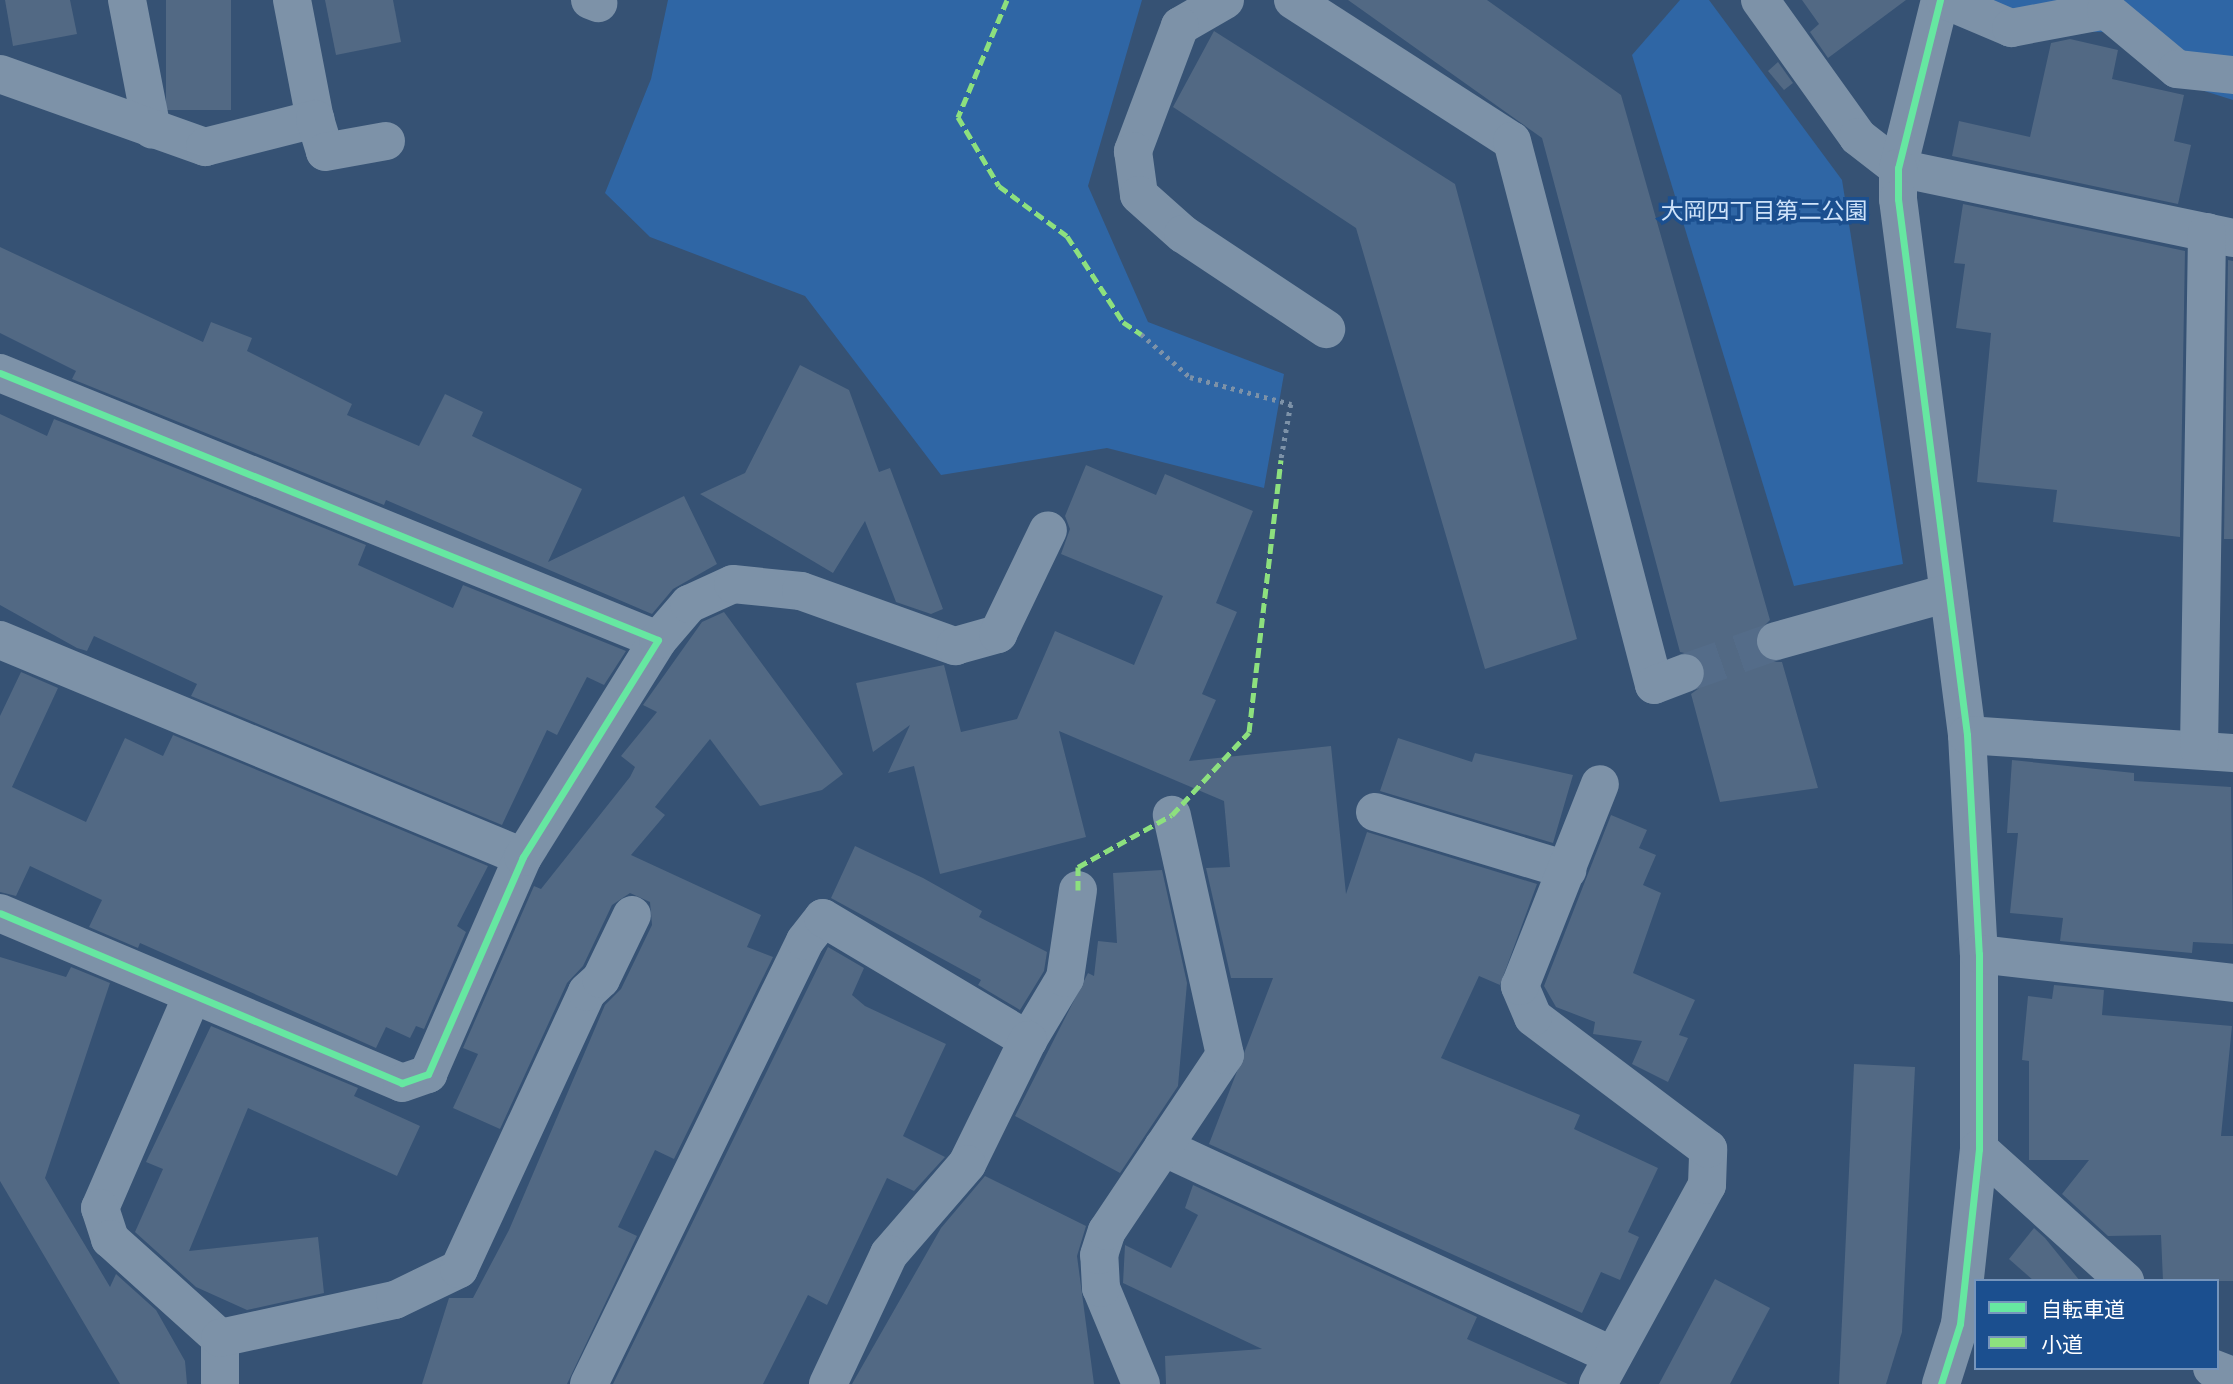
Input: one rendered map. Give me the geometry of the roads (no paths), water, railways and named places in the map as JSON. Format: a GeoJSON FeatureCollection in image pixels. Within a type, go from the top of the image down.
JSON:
{"type":"FeatureCollection","features":[{"type":"Feature","properties":{"kind":"street"},"geometry":{"type":"LineString","coordinates":[[127,0],[152,130]]}},
{"type":"Feature","properties":{"kind":"street"},"geometry":{"type":"LineString","coordinates":[[292,0],[315,119],[325,152],[386,141]]}},
{"type":"Feature","properties":{"kind":"street"},"geometry":{"type":"LineString","coordinates":[[1224,0],[1180,26],[1133,151],[1139,195],[1183,234],[1326,330]]}},
{"type":"Feature","properties":{"kind":"street"},"geometry":{"type":"LineString","coordinates":[[1293,0],[1512,141],[1654,685],[1685,673]]}},
{"type":"Feature","properties":{"kind":"street"},"geometry":{"type":"LineString","coordinates":[[1760,0],[1858,137],[1898,167],[2220,235],[2216,751],[1967,734]]}},
{"type":"Feature","properties":{"kind":"street"},"geometry":{"type":"LineString","coordinates":[[1941,1384],[1960,1324],[1979,1149],[1979,954],[1967,734],[1898,167],[1942,0],[2011,28],[2106,10],[2177,69],[2233,75]]}},
{"type":"Feature","properties":{"kind":"street"},"geometry":{"type":"LineString","coordinates":[[0,74],[205,147],[315,119]]}},
{"type":"Feature","properties":{"kind":"street"},"geometry":{"type":"LineString","coordinates":[[0,373],[657,640]]}},
{"type":"Feature","properties":{"kind":"street"},"geometry":{"type":"LineString","coordinates":[[0,914],[191,998],[402,1083],[428,1074],[523,857],[657,640],[689,604],[733,584],[801,591],[955,646],[998,635],[1048,530]]}},
{"type":"Feature","properties":{"kind":"street"},"geometry":{"type":"LineString","coordinates":[[1776,641],[1948,593]]}},
{"type":"Feature","properties":{"kind":"street"},"geometry":{"type":"LineString","coordinates":[[0,640],[523,857]]}},
{"type":"Feature","properties":{"kind":"street"},"geometry":{"type":"LineString","coordinates":[[1163,1147],[1606,1370],[1707,1185],[1709,1149],[1533,1017],[1520,986],[1600,784]]}},
{"type":"Feature","properties":{"kind":"street"},"geometry":{"type":"LineString","coordinates":[[1375,812],[1567,870]]}},
{"type":"Feature","properties":{"kind":"street"},"geometry":{"type":"LineString","coordinates":[[1141,1384],[1101,1288],[1100,1255],[1107,1231],[1225,1055],[1172,816]]}},
{"type":"Feature","properties":{"kind":"street"},"geometry":{"type":"LineString","coordinates":[[828,1384],[888,1254],[967,1164],[1028,1040],[1065,978],[1078,890]]}},
{"type":"Feature","properties":{"kind":"street"},"geometry":{"type":"LineString","coordinates":[[220,1338],[395,1300],[459,1269],[587,992],[601,979],[632,915]]}},
{"type":"Feature","properties":{"kind":"street"},"geometry":{"type":"LineString","coordinates":[[589,1384],[805,941],[823,918],[1028,1040]]}},
{"type":"Feature","properties":{"kind":"street"},"geometry":{"type":"LineString","coordinates":[[1979,954],[2233,983]]}},
{"type":"Feature","properties":{"kind":"street"},"geometry":{"type":"LineString","coordinates":[[191,998],[100,1208],[110,1239],[220,1338],[220,1384]]}},
{"type":"Feature","properties":{"kind":"street"},"geometry":{"type":"LineString","coordinates":[[1979,1149],[2123,1279]]}},
{"type":"Feature","properties":{"kind":"tunnel"},"geometry":{"type":"LineString","coordinates":[[1685,673],[1776,641]]}},
{"type":"Feature","properties":{"kind":"park label","name":"大岡四丁目第二公園"},"geometry":{"type":"Point","coordinates":[1764,212]}}]}
